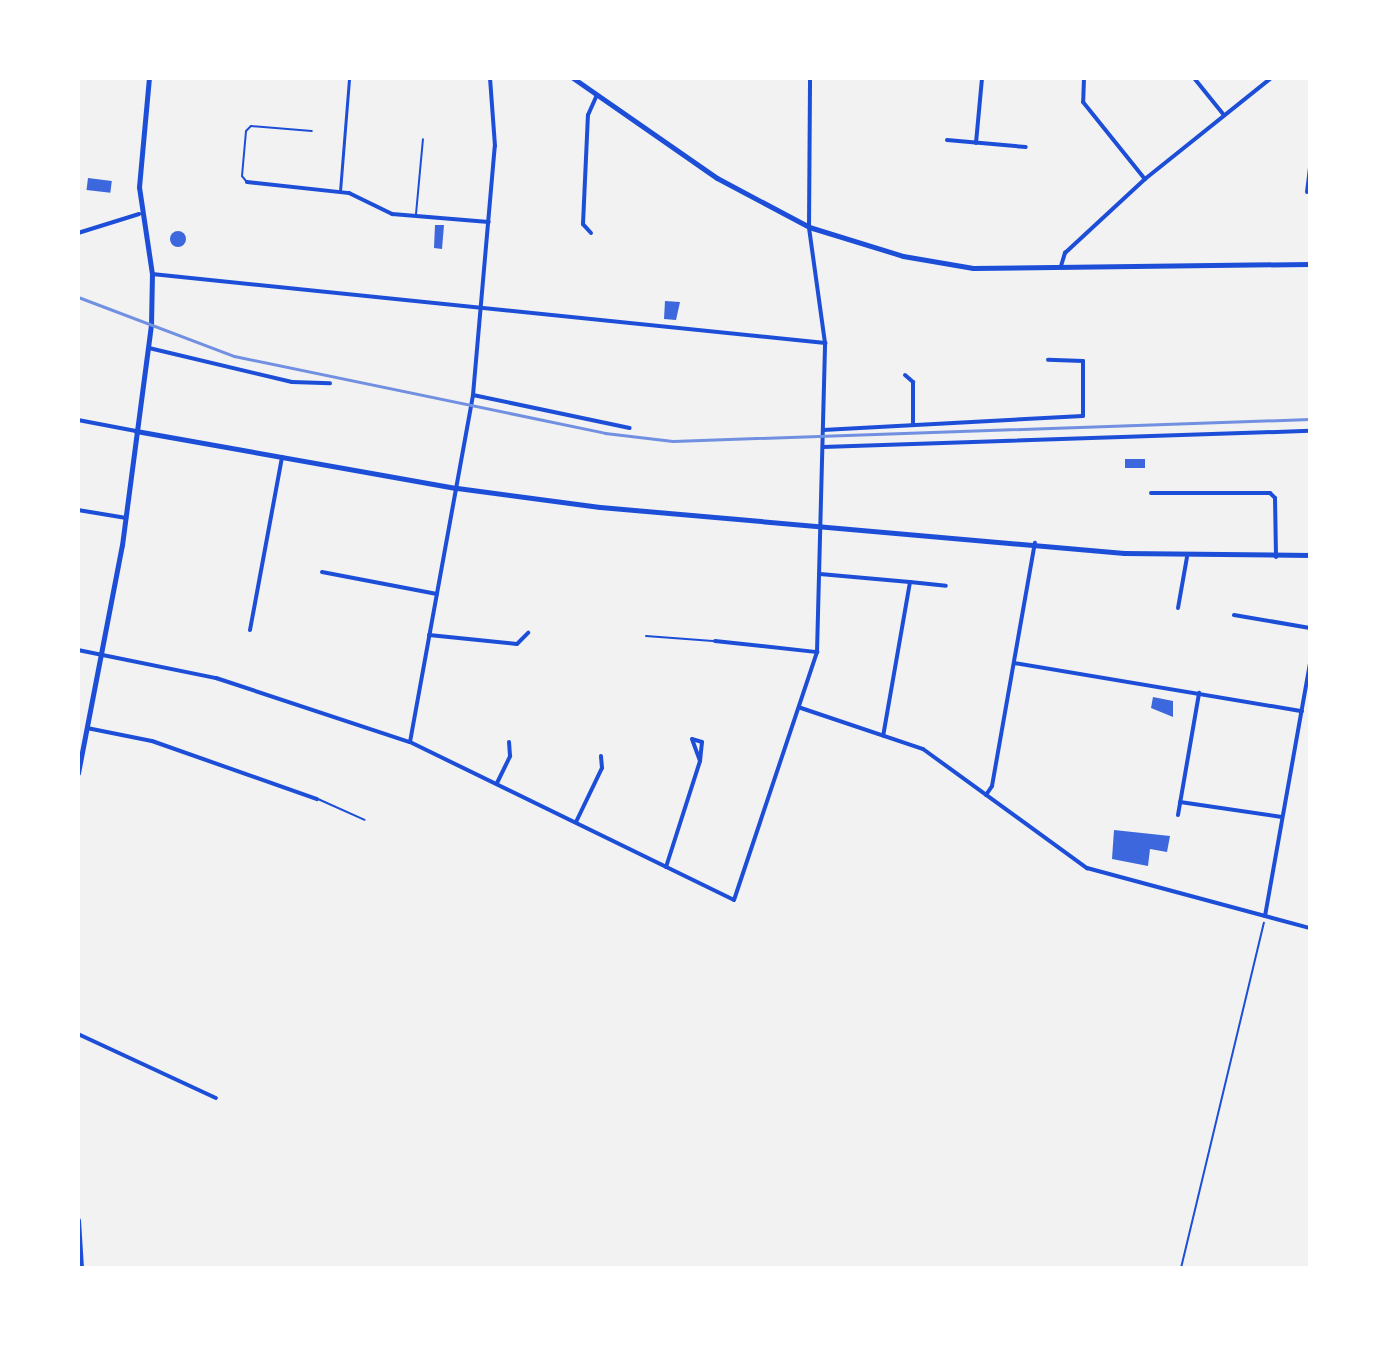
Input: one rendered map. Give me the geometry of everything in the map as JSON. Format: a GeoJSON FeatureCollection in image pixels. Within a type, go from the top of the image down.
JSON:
{"type":"FeatureCollection","features":[{"type":"Feature","properties":{"kind":"street"},"geometry":{"type":"LineString","coordinates":[[78,773],[126,518],[149,348],[152,274],[139,214],[149,78]]}},
{"type":"Feature","properties":{"kind":"street"},"geometry":{"type":"LineString","coordinates":[[340,191],[349,78]]}},
{"type":"Feature","properties":{"kind":"street"},"geometry":{"type":"LineString","coordinates":[[410,742],[473,395],[495,146],[490,78]]}},
{"type":"Feature","properties":{"kind":"street"},"geometry":{"type":"LineString","coordinates":[[573,78],[682,158],[809,227],[939,264],[1310,264]]}},
{"type":"Feature","properties":{"kind":"street"},"geometry":{"type":"LineString","coordinates":[[78,650],[216,678],[410,742],[734,900],[801,708],[817,652],[825,343],[809,227],[810,78]]}},
{"type":"Feature","properties":{"kind":"street"},"geometry":{"type":"LineString","coordinates":[[976,143],[982,78]]}},
{"type":"Feature","properties":{"kind":"street"},"geometry":{"type":"LineString","coordinates":[[1084,78],[1083,102],[1145,179]]}},
{"type":"Feature","properties":{"kind":"street"},"geometry":{"type":"LineString","coordinates":[[1194,78],[1223,114]]}},
{"type":"Feature","properties":{"kind":"street"},"geometry":{"type":"LineString","coordinates":[[1061,266],[1065,253],[1145,179],[1271,78]]}},
{"type":"Feature","properties":{"kind":"street"},"geometry":{"type":"LineString","coordinates":[[591,233],[583,217],[588,115],[596,97]]}},
{"type":"Feature","properties":{"kind":"street"},"geometry":{"type":"LineString","coordinates":[[947,140],[1026,147]]}},
{"type":"Feature","properties":{"kind":"street"},"geometry":{"type":"LineString","coordinates":[[1307,192],[1310,167]]}},
{"type":"Feature","properties":{"kind":"street"},"geometry":{"type":"LineString","coordinates":[[247,182],[340,191],[380,211],[489,222]]}},
{"type":"Feature","properties":{"kind":"street"},"geometry":{"type":"LineString","coordinates":[[78,233],[139,214]]}},
{"type":"Feature","properties":{"kind":"street"},"geometry":{"type":"LineString","coordinates":[[152,274],[825,343]]}},
{"type":"Feature","properties":{"kind":"street"},"geometry":{"type":"LineString","coordinates":[[149,348],[292,382],[330,383]]}},
{"type":"Feature","properties":{"kind":"street"},"geometry":{"type":"LineString","coordinates":[[823,430],[1083,416],[1083,361],[1048,360]]}},
{"type":"Feature","properties":{"kind":"street"},"geometry":{"type":"LineString","coordinates":[[905,375],[913,382],[913,424]]}},
{"type":"Feature","properties":{"kind":"street"},"geometry":{"type":"LineString","coordinates":[[473,395],[630,428]]}},
{"type":"Feature","properties":{"kind":"street"},"geometry":{"type":"LineString","coordinates":[[78,420],[457,488],[822,526],[1187,557],[1310,555]]}},
{"type":"Feature","properties":{"kind":"street"},"geometry":{"type":"LineString","coordinates":[[823,447],[1310,431]]}},
{"type":"Feature","properties":{"kind":"street"},"geometry":{"type":"LineString","coordinates":[[250,630],[282,457]]}},
{"type":"Feature","properties":{"kind":"street"},"geometry":{"type":"LineString","coordinates":[[1151,493],[1270,493],[1275,498],[1276,557]]}},
{"type":"Feature","properties":{"kind":"street"},"geometry":{"type":"LineString","coordinates":[[78,510],[126,518]]}},
{"type":"Feature","properties":{"kind":"street"},"geometry":{"type":"LineString","coordinates":[[986,795],[992,786],[1035,543]]}},
{"type":"Feature","properties":{"kind":"street"},"geometry":{"type":"LineString","coordinates":[[1178,608],[1187,557]]}},
{"type":"Feature","properties":{"kind":"street"},"geometry":{"type":"LineString","coordinates":[[322,572],[437,594]]}},
{"type":"Feature","properties":{"kind":"street"},"geometry":{"type":"LineString","coordinates":[[820,574],[946,586]]}},
{"type":"Feature","properties":{"kind":"street"},"geometry":{"type":"LineString","coordinates":[[883,736],[910,582]]}},
{"type":"Feature","properties":{"kind":"street"},"geometry":{"type":"LineString","coordinates":[[1234,615],[1310,628]]}},
{"type":"Feature","properties":{"kind":"street"},"geometry":{"type":"LineString","coordinates":[[429,635],[517,644],[528,633]]}},
{"type":"Feature","properties":{"kind":"street"},"geometry":{"type":"LineString","coordinates":[[715,641],[817,652]]}},
{"type":"Feature","properties":{"kind":"street"},"geometry":{"type":"LineString","coordinates":[[1014,663],[1302,711]]}},
{"type":"Feature","properties":{"kind":"street"},"geometry":{"type":"LineString","coordinates":[[1265,916],[1310,664]]}},
{"type":"Feature","properties":{"kind":"street"},"geometry":{"type":"LineString","coordinates":[[1178,815],[1199,693]]}},
{"type":"Feature","properties":{"kind":"street"},"geometry":{"type":"LineString","coordinates":[[801,708],[923,749],[1087,868],[1310,928]]}},
{"type":"Feature","properties":{"kind":"street"},"geometry":{"type":"LineString","coordinates":[[87,728],[152,741],[317,799]]}},
{"type":"Feature","properties":{"kind":"street"},"geometry":{"type":"LineString","coordinates":[[666,867],[700,761],[702,742],[692,739],[690,744],[700,761]]}},
{"type":"Feature","properties":{"kind":"street"},"geometry":{"type":"LineString","coordinates":[[497,783],[510,756],[509,742]]}},
{"type":"Feature","properties":{"kind":"street"},"geometry":{"type":"LineString","coordinates":[[576,822],[602,768],[601,756]]}},
{"type":"Feature","properties":{"kind":"street"},"geometry":{"type":"LineString","coordinates":[[1180,802],[1282,817]]}},
{"type":"Feature","properties":{"kind":"street"},"geometry":{"type":"LineString","coordinates":[[78,1034],[216,1098]]}},
{"type":"Feature","properties":{"kind":"street"},"geometry":{"type":"LineString","coordinates":[[78,1220],[81,1268]]}},
{"type":"Feature","properties":{"kind":"lane"},"geometry":{"type":"LineString","coordinates":[[247,182],[242,176],[246,131],[251,126],[312,131]]}},
{"type":"Feature","properties":{"kind":"lane"},"geometry":{"type":"LineString","coordinates":[[416,216],[423,139]]}},
{"type":"Feature","properties":{"kind":"lane"},"geometry":{"type":"LineString","coordinates":[[646,636],[715,641]]}},
{"type":"Feature","properties":{"kind":"lane"},"geometry":{"type":"LineString","coordinates":[[317,799],[365,820]]}},
{"type":"Feature","properties":{"kind":"path"},"geometry":{"type":"LineString","coordinates":[[1181,1268],[1265,916]]}},
{"type":"Feature","properties":{"kind":"building"},"geometry":{"type":"Polygon","coordinates":[[[88,178],[112,181],[110,193],[87,190],[88,178]]]}},
{"type":"Feature","properties":{"kind":"building"},"geometry":{"type":"Polygon","coordinates":[[[435,225],[444,225],[442,249],[434,248],[435,225]]]}},
{"type":"Feature","properties":{"kind":"building"},"geometry":{"type":"Polygon","coordinates":[[[175,231],[181,231],[186,239],[184,245],[175,247],[170,242],[170,236],[175,231]]]}},
{"type":"Feature","properties":{"kind":"building"},"geometry":{"type":"Polygon","coordinates":[[[665,301],[680,302],[676,320],[664,319],[665,301]]]}},
{"type":"Feature","properties":{"kind":"building"},"geometry":{"type":"Polygon","coordinates":[[[1125,459],[1145,459],[1145,468],[1125,468],[1125,459]]]}},
{"type":"Feature","properties":{"kind":"building"},"geometry":{"type":"Polygon","coordinates":[[[1153,697],[1173,701],[1173,717],[1151,708],[1153,697]]]}},
{"type":"Feature","properties":{"kind":"building"},"geometry":{"type":"Polygon","coordinates":[[[1114,830],[1170,836],[1167,852],[1150,849],[1148,866],[1112,859],[1114,830]]]}},
{"type":"Feature","properties":{"kind":"railway"},"geometry":{"type":"LineString","coordinates":[[78,297],[234,356],[605,433],[673,441],[1310,419]]}}]}
